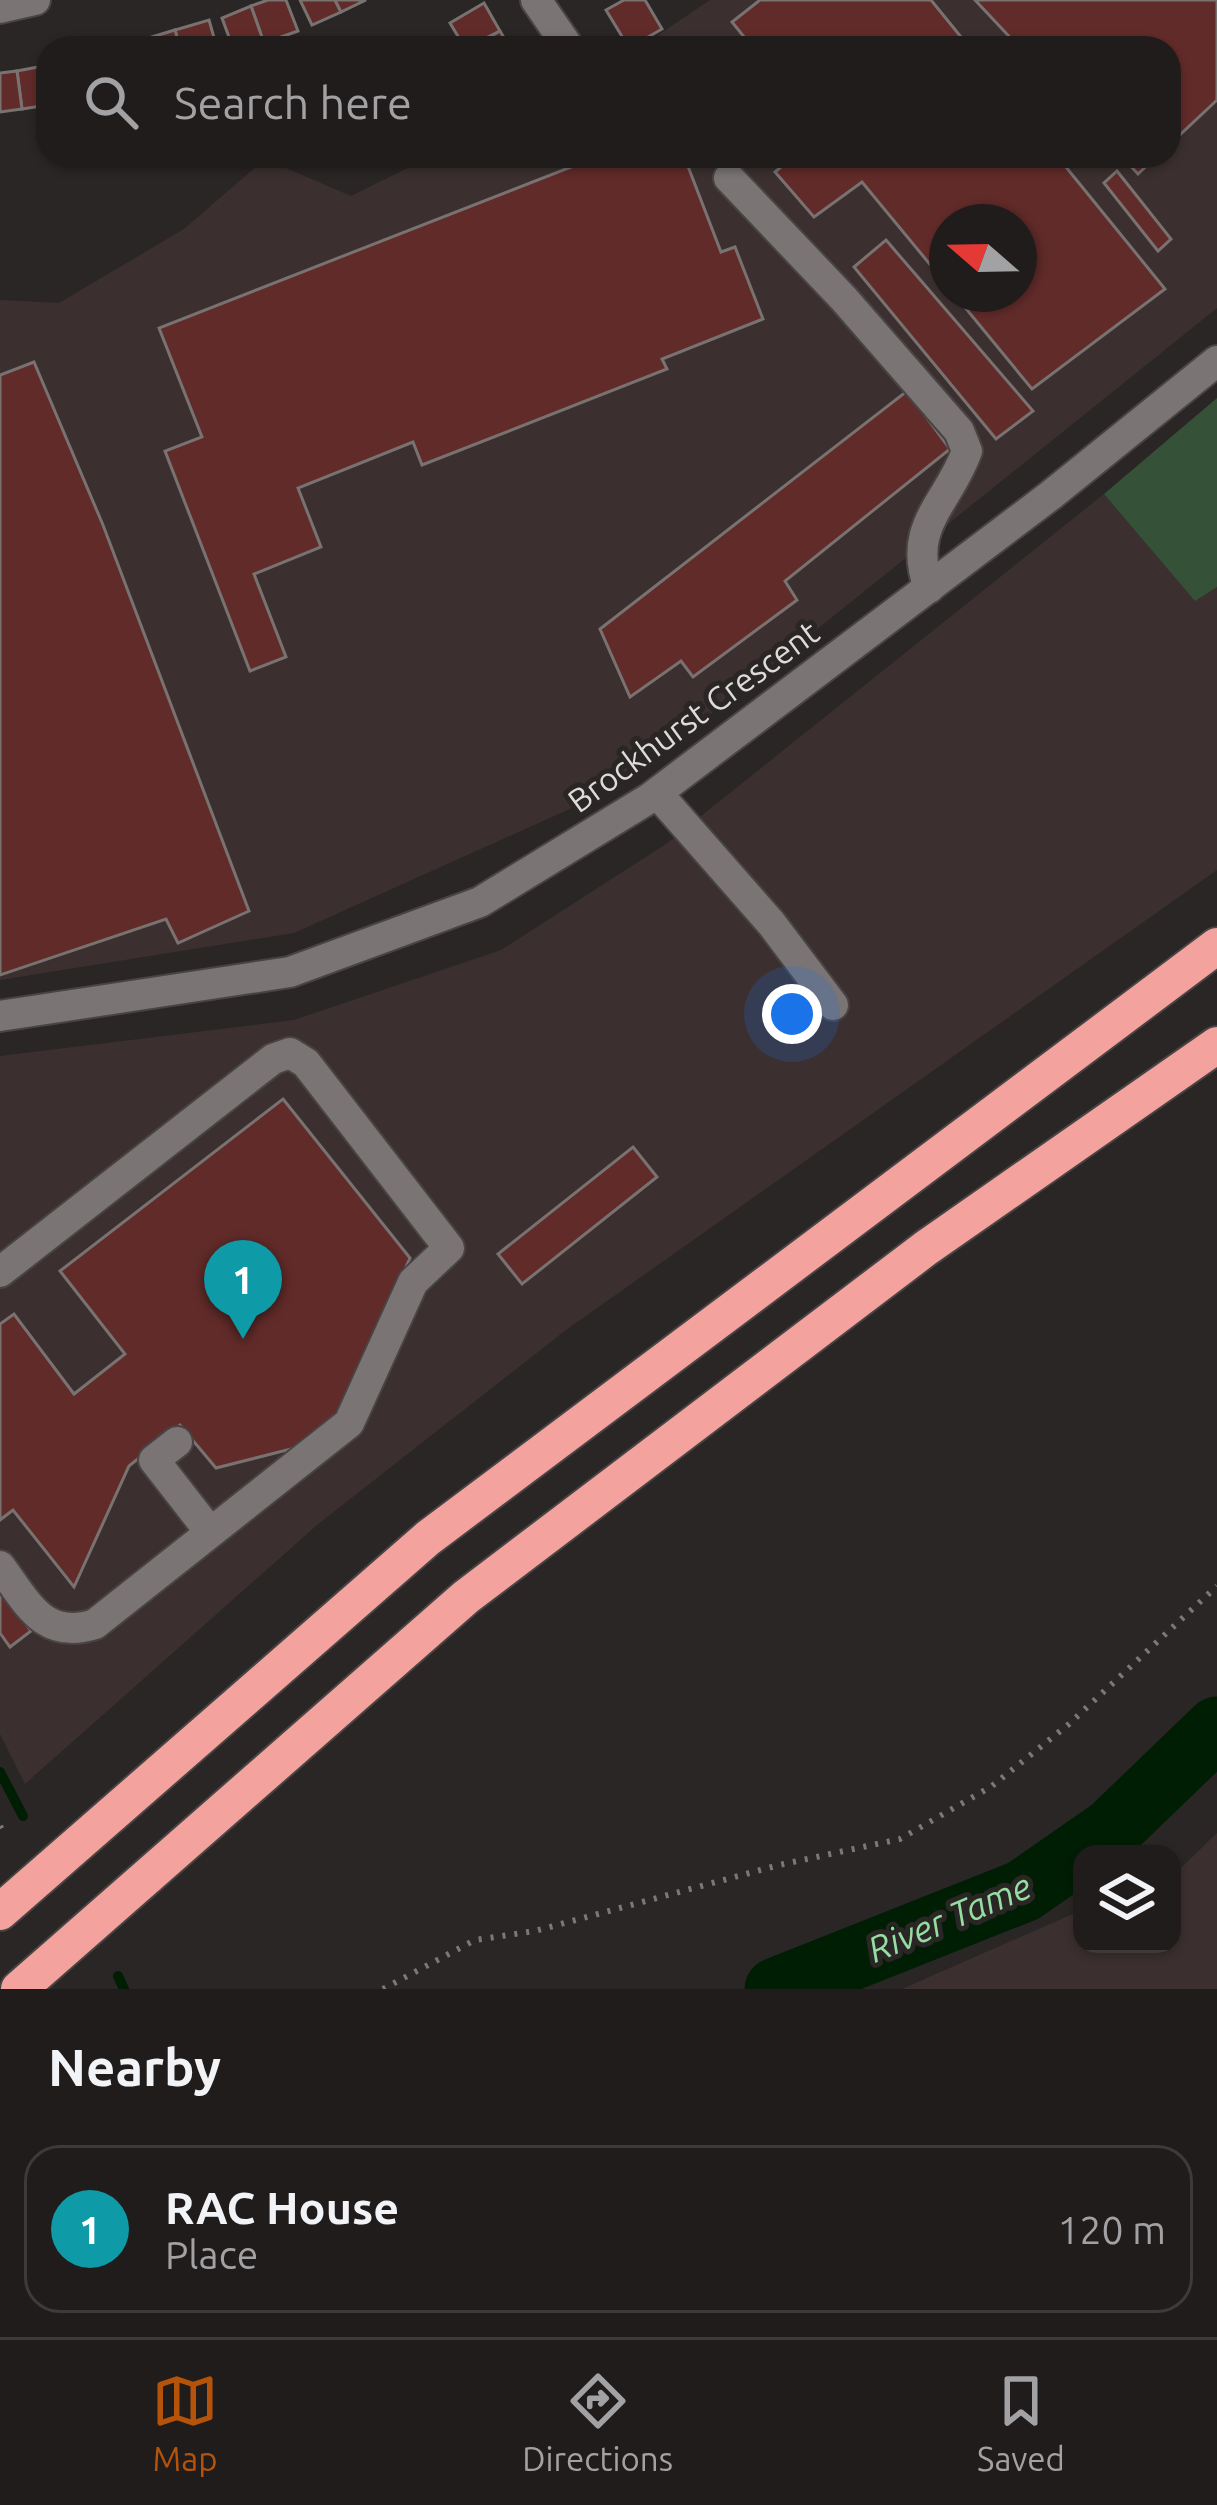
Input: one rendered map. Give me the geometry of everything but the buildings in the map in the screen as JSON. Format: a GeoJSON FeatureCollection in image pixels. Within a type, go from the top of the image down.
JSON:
{"type":"FeatureCollection","features":[{"type":"Feature","properties":{"kind":"highway"},"geometry":{"type":"LineString","coordinates":[[0,1912],[428,1538],[1217,946]]}},
{"type":"Feature","properties":{"kind":"highway"},"geometry":{"type":"LineString","coordinates":[[19,1989],[466,1597],[926,1248],[1217,1045]]}},
{"type":"Feature","properties":{"kind":"street"},"geometry":{"type":"LineString","coordinates":[[0,8],[35,0]]}},
{"type":"Feature","properties":{"kind":"street"},"geometry":{"type":"LineString","coordinates":[[536,0],[561,36]]}},
{"type":"Feature","properties":{"kind":"street"},"geometry":{"type":"LineString","coordinates":[[730,178],[958,430],[967,451],[959,473],[928,517],[920,563],[929,588]]}},
{"type":"Feature","properties":{"kind":"street","name":"Brockhurst Crescent"},"geometry":{"type":"LineString","coordinates":[[0,1016],[290,972],[480,902],[657,793],[929,588],[1217,361]]}},
{"type":"Feature","properties":{"kind":"street"},"geometry":{"type":"LineString","coordinates":[[657,793],[771,923],[833,1005]]}},
{"type":"Feature","properties":{"kind":"street"},"geometry":{"type":"LineString","coordinates":[[0,1566],[38,1617],[74,1631],[94,1624],[350,1423],[413,1282],[449,1249],[305,1063],[290,1053],[273,1059],[4,1262]]}},
{"type":"Feature","properties":{"kind":"street"},"geometry":{"type":"LineString","coordinates":[[177,1442],[154,1460],[210,1532]]}},
{"type":"Feature","properties":{"kind":"path"},"geometry":{"type":"LineString","coordinates":[[383,1989],[475,1940],[536,1931],[779,1865],[900,1839],[992,1786],[1069,1724],[1217,1586]]}},
{"type":"Feature","properties":{"kind":"path"},"geometry":{"type":"LineString","coordinates":[[0,1826],[5,1836]]}},
{"type":"Feature","properties":{"kind":"shaded area"},"geometry":{"type":"Polygon","coordinates":[[[710,0],[1217,0],[1217,308],[623,785],[294,933],[0,980],[0,300],[59,303],[184,229],[255,168],[286,168],[351,196],[408,168],[1181,168],[1181,36],[657,36],[710,0]]]}},
{"type":"Feature","properties":{"kind":"shaded area"},"geometry":{"type":"Polygon","coordinates":[[[1104,494],[1195,600],[1217,587],[1217,870],[566,1330],[317,1525],[25,1784],[0,1734],[0,1056],[294,1020],[501,950],[666,844],[1104,494]]]}},
{"type":"Feature","properties":{"kind":"shaded area"},"geometry":{"type":"Polygon","coordinates":[[[1217,1833],[1217,1989],[902,1989],[1073,1914],[1073,1953],[1181,1953],[1183,1866],[1217,1833]]]}},
{"type":"Feature","properties":{"kind":"green space"},"geometry":{"type":"Polygon","coordinates":[[[1217,398],[1217,587],[1195,601],[1104,494],[1217,398]]]}},
{"type":"Feature","properties":{"kind":"waterway","name":"River Tame"},"geometry":{"type":"LineString","coordinates":[[776,1989],[1023,1891],[1111,1830],[1217,1728]]}},
{"type":"Feature","properties":{"kind":"waterway"},"geometry":{"type":"LineString","coordinates":[[0,1772],[23,1816]]}},
{"type":"Feature","properties":{"kind":"waterway"},"geometry":{"type":"LineString","coordinates":[[118,1976],[124,1989]]}},
{"type":"Feature","properties":{"kind":"place","name":"RAC House"},"geometry":{"type":"Point","coordinates":[243,1339]}}]}
